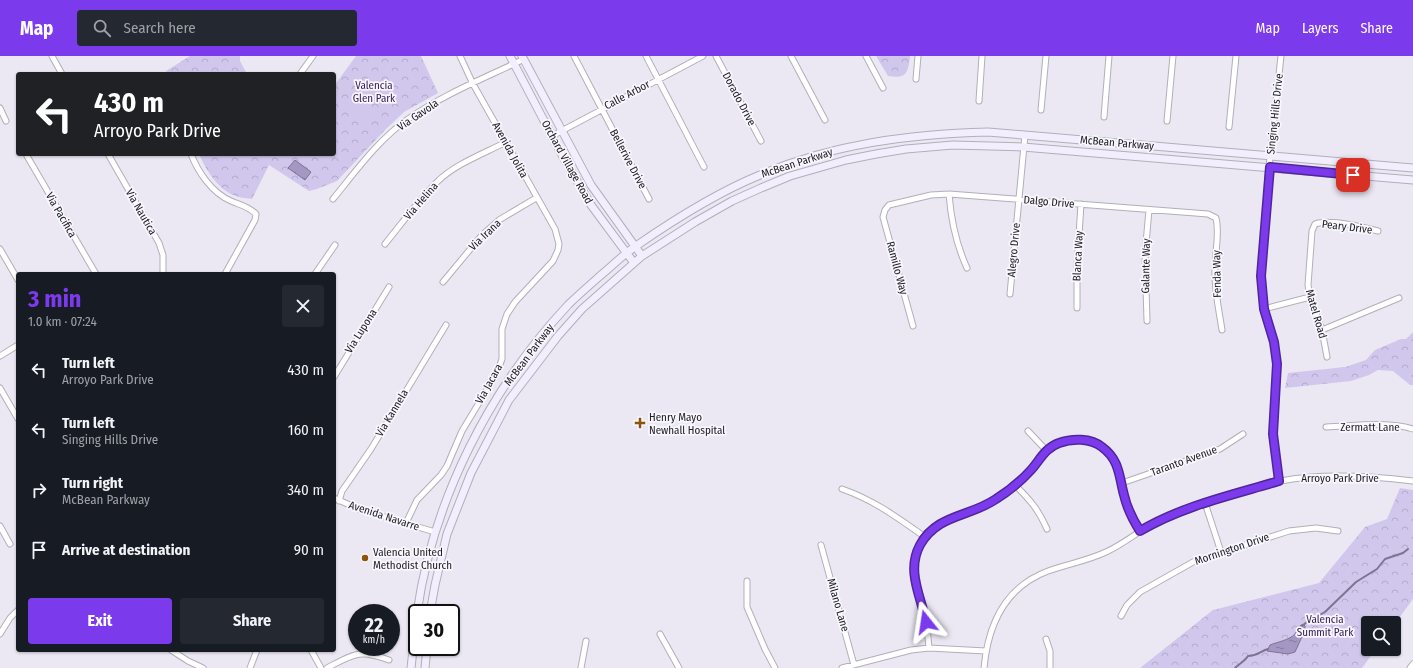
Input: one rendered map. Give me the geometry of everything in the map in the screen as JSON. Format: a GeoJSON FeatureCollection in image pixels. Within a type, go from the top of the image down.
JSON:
{"type":"FeatureCollection","features":[{"type":"Feature","properties":{"kind":"main road","name":"Orchard Village Road"},"geometry":{"type":"LineString","coordinates":[[510,56],[552,136],[591,205],[634,263]]}},
{"type":"Feature","properties":{"kind":"main road","name":"Orchard Village Road"},"geometry":{"type":"LineString","coordinates":[[523,57],[591,185],[642,256]]}},
{"type":"Feature","properties":{"kind":"main road","name":"McBean Parkway"},"geometry":{"type":"LineString","coordinates":[[419,604],[424,573],[435,532],[456,477],[476,433],[499,394],[535,343],[568,305],[635,246],[696,207],[761,174],[802,159],[871,142],[909,136],[988,132],[1413,168]]}},
{"type":"Feature","properties":{"kind":"main road","name":"McBean Parkway"},"geometry":{"type":"LineString","coordinates":[[432,604],[447,534],[471,473],[496,423],[510,400],[558,336],[582,309],[642,256],[695,222],[732,201],[761,188],[790,176],[846,160],[906,149],[953,145],[1023,147],[1413,180]]}},
{"type":"Feature","properties":{"kind":"main road"},"geometry":{"type":"LineString","coordinates":[[790,176],[794,166],[802,159]]}},
{"type":"Feature","properties":{"kind":"main road","name":"McBean Parkway"},"geometry":{"type":"LineString","coordinates":[[411,668],[412,656]]}},
{"type":"Feature","properties":{"kind":"main road"},"geometry":{"type":"LineString","coordinates":[[425,668],[426,656]]}},
{"type":"Feature","properties":{"kind":"street"},"geometry":{"type":"LineString","coordinates":[[52,56],[61,72]]}},
{"type":"Feature","properties":{"kind":"street"},"geometry":{"type":"LineString","coordinates":[[301,72],[313,56]]}},
{"type":"Feature","properties":{"kind":"street","name":"Avenida Jolita"},"geometry":{"type":"LineString","coordinates":[[460,56],[473,84],[536,198],[555,229],[559,244]]}},
{"type":"Feature","properties":{"kind":"street","name":"Bellerive Drive"},"geometry":{"type":"LineString","coordinates":[[574,56],[649,199]]}},
{"type":"Feature","properties":{"kind":"street"},"geometry":{"type":"LineString","coordinates":[[646,56],[704,167]]}},
{"type":"Feature","properties":{"kind":"street","name":"Calle Arbor"},"geometry":{"type":"LineString","coordinates":[[552,136],[703,56]]}},
{"type":"Feature","properties":{"kind":"street","name":"Dorado Drive"},"geometry":{"type":"LineString","coordinates":[[716,56],[761,141]]}},
{"type":"Feature","properties":{"kind":"street"},"geometry":{"type":"LineString","coordinates":[[791,56],[825,120]]}},
{"type":"Feature","properties":{"kind":"street"},"geometry":{"type":"LineString","coordinates":[[866,56],[883,88]]}},
{"type":"Feature","properties":{"kind":"street"},"geometry":{"type":"LineString","coordinates":[[916,79],[918,56]]}},
{"type":"Feature","properties":{"kind":"street"},"geometry":{"type":"LineString","coordinates":[[978,101],[982,56]]}},
{"type":"Feature","properties":{"kind":"street"},"geometry":{"type":"LineString","coordinates":[[1041,110],[1046,56]]}},
{"type":"Feature","properties":{"kind":"street"},"geometry":{"type":"LineString","coordinates":[[1104,116],[1109,56]]}},
{"type":"Feature","properties":{"kind":"street"},"geometry":{"type":"LineString","coordinates":[[1167,121],[1173,56]]}},
{"type":"Feature","properties":{"kind":"street"},"geometry":{"type":"LineString","coordinates":[[1229,127],[1236,56]]}},
{"type":"Feature","properties":{"kind":"street","name":"Singing Hills Drive"},"geometry":{"type":"LineString","coordinates":[[1279,481],[1273,434],[1277,364],[1274,342],[1264,309],[1261,276],[1281,56]]}},
{"type":"Feature","properties":{"kind":"street","name":"Via Gavola"},"geometry":{"type":"LineString","coordinates":[[333,199],[384,139],[407,120],[439,100],[514,64],[523,57]]}},
{"type":"Feature","properties":{"kind":"street"},"geometry":{"type":"LineString","coordinates":[[0,108],[6,121]]}},
{"type":"Feature","properties":{"kind":"street","name":"Alegro Drive"},"geometry":{"type":"LineString","coordinates":[[1010,294],[1024,135]]}},
{"type":"Feature","properties":{"kind":"street","name":"Via Helina"},"geometry":{"type":"LineString","coordinates":[[385,244],[437,181],[459,166],[506,142]]}},
{"type":"Feature","properties":{"kind":"street","name":"Via Pacifica"},"geometry":{"type":"LineString","coordinates":[[27,156],[95,272]]}},
{"type":"Feature","properties":{"kind":"street","name":"Via Nautica"},"geometry":{"type":"LineString","coordinates":[[111,156],[159,243],[163,255],[163,272]]}},
{"type":"Feature","properties":{"kind":"street"},"geometry":{"type":"LineString","coordinates":[[192,156],[202,176],[214,190],[229,201],[250,208],[256,214],[255,220],[226,272]]}},
{"type":"Feature","properties":{"kind":"street"},"geometry":{"type":"LineString","coordinates":[[949,194],[950,214],[953,228],[960,254],[968,268]]}},
{"type":"Feature","properties":{"kind":"street","name":"Dalgo Drive"},"geometry":{"type":"LineString","coordinates":[[885,210],[889,206],[931,195],[949,194],[1208,214],[1216,218]]}},
{"type":"Feature","properties":{"kind":"street","name":"Via Irana"},"geometry":{"type":"LineString","coordinates":[[443,282],[482,235],[499,220],[536,198]]}},
{"type":"Feature","properties":{"kind":"street","name":"Blanca Way"},"geometry":{"type":"LineString","coordinates":[[1077,308],[1077,267],[1081,204]]}},
{"type":"Feature","properties":{"kind":"street","name":"Ramillo Way"},"geometry":{"type":"LineString","coordinates":[[885,210],[883,217],[914,326]]}},
{"type":"Feature","properties":{"kind":"street","name":"Galante Way"},"geometry":{"type":"LineString","coordinates":[[1147,321],[1145,254],[1148,210]]}},
{"type":"Feature","properties":{"kind":"street","name":"Fenda Way"},"geometry":{"type":"LineString","coordinates":[[1216,218],[1218,226],[1215,268],[1216,288],[1222,330]]}},
{"type":"Feature","properties":{"kind":"street","name":"Peary Drive"},"geometry":{"type":"LineString","coordinates":[[1315,224],[1322,222],[1362,227],[1378,231]]}},
{"type":"Feature","properties":{"kind":"street","name":"Matel Road"},"geometry":{"type":"LineString","coordinates":[[1315,224],[1312,231],[1308,285],[1310,297],[1322,330],[1327,357]]}},
{"type":"Feature","properties":{"kind":"street","name":"Via Jacara"},"geometry":{"type":"LineString","coordinates":[[406,523],[417,500],[441,475],[447,466],[462,431],[497,373],[502,359],[502,329],[507,314],[515,302],[554,261],[559,244]]}},
{"type":"Feature","properties":{"kind":"street"},"geometry":{"type":"LineString","coordinates":[[316,272],[335,245]]}},
{"type":"Feature","properties":{"kind":"street"},"geometry":{"type":"LineString","coordinates":[[0,249],[16,277]]}},
{"type":"Feature","properties":{"kind":"street","name":"Via Lupona"},"geometry":{"type":"LineString","coordinates":[[336,374],[390,287]]}},
{"type":"Feature","properties":{"kind":"street"},"geometry":{"type":"LineString","coordinates":[[1264,309],[1310,297]]}},
{"type":"Feature","properties":{"kind":"street"},"geometry":{"type":"LineString","coordinates":[[1322,330],[1399,298]]}},
{"type":"Feature","properties":{"kind":"street","name":"Via Kannela"},"geometry":{"type":"LineString","coordinates":[[339,501],[342,491],[371,449],[446,325]]}},
{"type":"Feature","properties":{"kind":"street"},"geometry":{"type":"LineString","coordinates":[[0,356],[16,346]]}},
{"type":"Feature","properties":{"kind":"street"},"geometry":{"type":"LineString","coordinates":[[0,388],[16,416]]}},
{"type":"Feature","properties":{"kind":"street","name":"Zermatt Lane"},"geometry":{"type":"LineString","coordinates":[[1326,427],[1385,424],[1413,429]]}},
{"type":"Feature","properties":{"kind":"street"},"geometry":{"type":"LineString","coordinates":[[1028,431],[1046,450]]}},
{"type":"Feature","properties":{"kind":"street","name":"Taranto Avenue"},"geometry":{"type":"LineString","coordinates":[[1122,483],[1220,449],[1243,434]]}},
{"type":"Feature","properties":{"kind":"street"},"geometry":{"type":"LineString","coordinates":[[929,648],[924,613],[916,584],[914,567],[920,547],[925,537],[941,523],[994,500],[1015,485],[1031,470],[1046,450],[1058,443],[1070,440],[1088,440],[1102,446],[1112,458],[1119,470],[1129,511],[1140,531]]}},
{"type":"Feature","properties":{"kind":"street","name":"Arroyo Park Drive"},"geometry":{"type":"LineString","coordinates":[[984,668],[988,639],[996,618],[1005,604],[1020,587],[1035,577],[1048,571],[1087,560],[1107,552],[1158,520],[1205,503],[1279,481],[1304,477],[1346,477],[1413,481]]}},
{"type":"Feature","properties":{"kind":"street"},"geometry":{"type":"LineString","coordinates":[[1015,485],[1033,504],[1041,515],[1047,529]]}},
{"type":"Feature","properties":{"kind":"street"},"geometry":{"type":"LineString","coordinates":[[842,489],[860,495],[885,509],[925,537]]}},
{"type":"Feature","properties":{"kind":"street","name":"Avenida Navarre"},"geometry":{"type":"LineString","coordinates":[[336,499],[361,510],[435,532]]}},
{"type":"Feature","properties":{"kind":"street"},"geometry":{"type":"LineString","coordinates":[[1205,503],[1221,552]]}},
{"type":"Feature","properties":{"kind":"street"},"geometry":{"type":"LineString","coordinates":[[0,526],[10,544]]}},
{"type":"Feature","properties":{"kind":"street","name":"Mornington Drive"},"geometry":{"type":"LineString","coordinates":[[1121,616],[1127,605],[1140,592],[1193,562],[1289,531],[1316,528],[1338,531]]}},
{"type":"Feature","properties":{"kind":"street","name":"Milano Lane"},"geometry":{"type":"LineString","coordinates":[[821,545],[854,665]]}},
{"type":"Feature","properties":{"kind":"street"},"geometry":{"type":"LineString","coordinates":[[747,581],[747,607],[775,668]]}},
{"type":"Feature","properties":{"kind":"street"},"geometry":{"type":"LineString","coordinates":[[0,634],[10,618],[16,612]]}},
{"type":"Feature","properties":{"kind":"street"},"geometry":{"type":"LineString","coordinates":[[660,634],[679,668]]}},
{"type":"Feature","properties":{"kind":"street"},"geometry":{"type":"LineString","coordinates":[[1046,638],[1050,652],[1050,668]]}},
{"type":"Feature","properties":{"kind":"street"},"geometry":{"type":"LineString","coordinates":[[581,668],[586,640]]}},
{"type":"Feature","properties":{"kind":"street"},"geometry":{"type":"LineString","coordinates":[[842,668],[911,650],[929,648],[986,651]]}},
{"type":"Feature","properties":{"kind":"street"},"geometry":{"type":"LineString","coordinates":[[173,652],[203,668]]}},
{"type":"Feature","properties":{"kind":"street"},"geometry":{"type":"LineString","coordinates":[[250,668],[256,652]]}},
{"type":"Feature","properties":{"kind":"street"},"geometry":{"type":"LineString","coordinates":[[312,652],[321,668]]}},
{"type":"Feature","properties":{"kind":"street"},"geometry":{"type":"LineString","coordinates":[[327,668],[358,654],[372,654],[388,660]]}},
{"type":"Feature","properties":{"kind":"street"},"geometry":{"type":"LineString","coordinates":[[1410,668],[1413,664]]}},
{"type":"Feature","properties":{"kind":"green space"},"geometry":{"type":"Polygon","coordinates":[[[190,56],[240,56],[240,61],[246,72],[167,72],[166,71],[190,56]]]}},
{"type":"Feature","properties":{"kind":"green space","name":"Valencia Glen Park"},"geometry":{"type":"Polygon","coordinates":[[[356,56],[421,56],[438,93],[404,112],[337,181],[317,189],[309,191],[269,165],[252,199],[242,198],[230,193],[213,179],[200,156],[336,156],[336,83],[356,56]]]}},
{"type":"Feature","properties":{"kind":"green space"},"geometry":{"type":"Polygon","coordinates":[[[876,56],[910,56],[907,71],[899,77],[888,76],[876,56]]]}},
{"type":"Feature","properties":{"kind":"green space"},"geometry":{"type":"Polygon","coordinates":[[[352,94],[374,108],[365,122],[343,107],[352,94]]]}},
{"type":"Feature","properties":{"kind":"green space"},"geometry":{"type":"Polygon","coordinates":[[[1413,332],[1413,385],[1410,385],[1393,371],[1378,370],[1369,375],[1351,381],[1285,388],[1288,373],[1345,367],[1366,360],[1375,350],[1401,339],[1406,339],[1413,332]]]}},
{"type":"Feature","properties":{"kind":"green space","name":"Valencia Summit Park"},"geometry":{"type":"Polygon","coordinates":[[[1400,488],[1413,490],[1413,599],[1401,616],[1361,616],[1361,656],[1371,656],[1362,668],[1140,668],[1213,610],[1319,583],[1365,527],[1387,519],[1400,488]]]}},
{"type":"Feature","properties":{"kind":"water"},"geometry":{"type":"Polygon","coordinates":[[[295,160],[311,172],[305,180],[288,168],[295,160]]]}},
{"type":"Feature","properties":{"kind":"water"},"geometry":{"type":"Polygon","coordinates":[[[1303,624],[1305,626],[1305,630],[1295,652],[1288,654],[1267,651],[1270,645],[1293,636],[1303,624]]]}},
{"type":"Feature","properties":{"kind":"waterway"},"geometry":{"type":"LineString","coordinates":[[1302,626],[1325,612],[1356,582],[1377,569],[1385,559],[1403,553],[1408,549]]}},
{"type":"Feature","properties":{"kind":"waterway"},"geometry":{"type":"LineString","coordinates":[[1235,668],[1248,656],[1268,649]]}},
{"type":"Feature","properties":{"kind":"place","name":"Henry Mayo Newhall Hospital"},"geometry":{"type":"Point","coordinates":[640,423]}},
{"type":"Feature","properties":{"kind":"place","name":"Valencia United Methodist Church"},"geometry":{"type":"Point","coordinates":[365,558]}},
{"type":"Feature","properties":{"kind":"route"},"geometry":{"type":"LineString","coordinates":[[926,622],[914,578],[916,557],[925,537],[941,523],[972,511],[994,500],[1015,485],[1031,470],[1046,450],[1058,443],[1070,440],[1088,440],[1102,446],[1112,458],[1119,470],[1129,511],[1140,531],[1158,520],[1205,503],[1279,481],[1273,444],[1277,364],[1274,342],[1264,309],[1261,276],[1270,167],[1353,175]]}}]}
